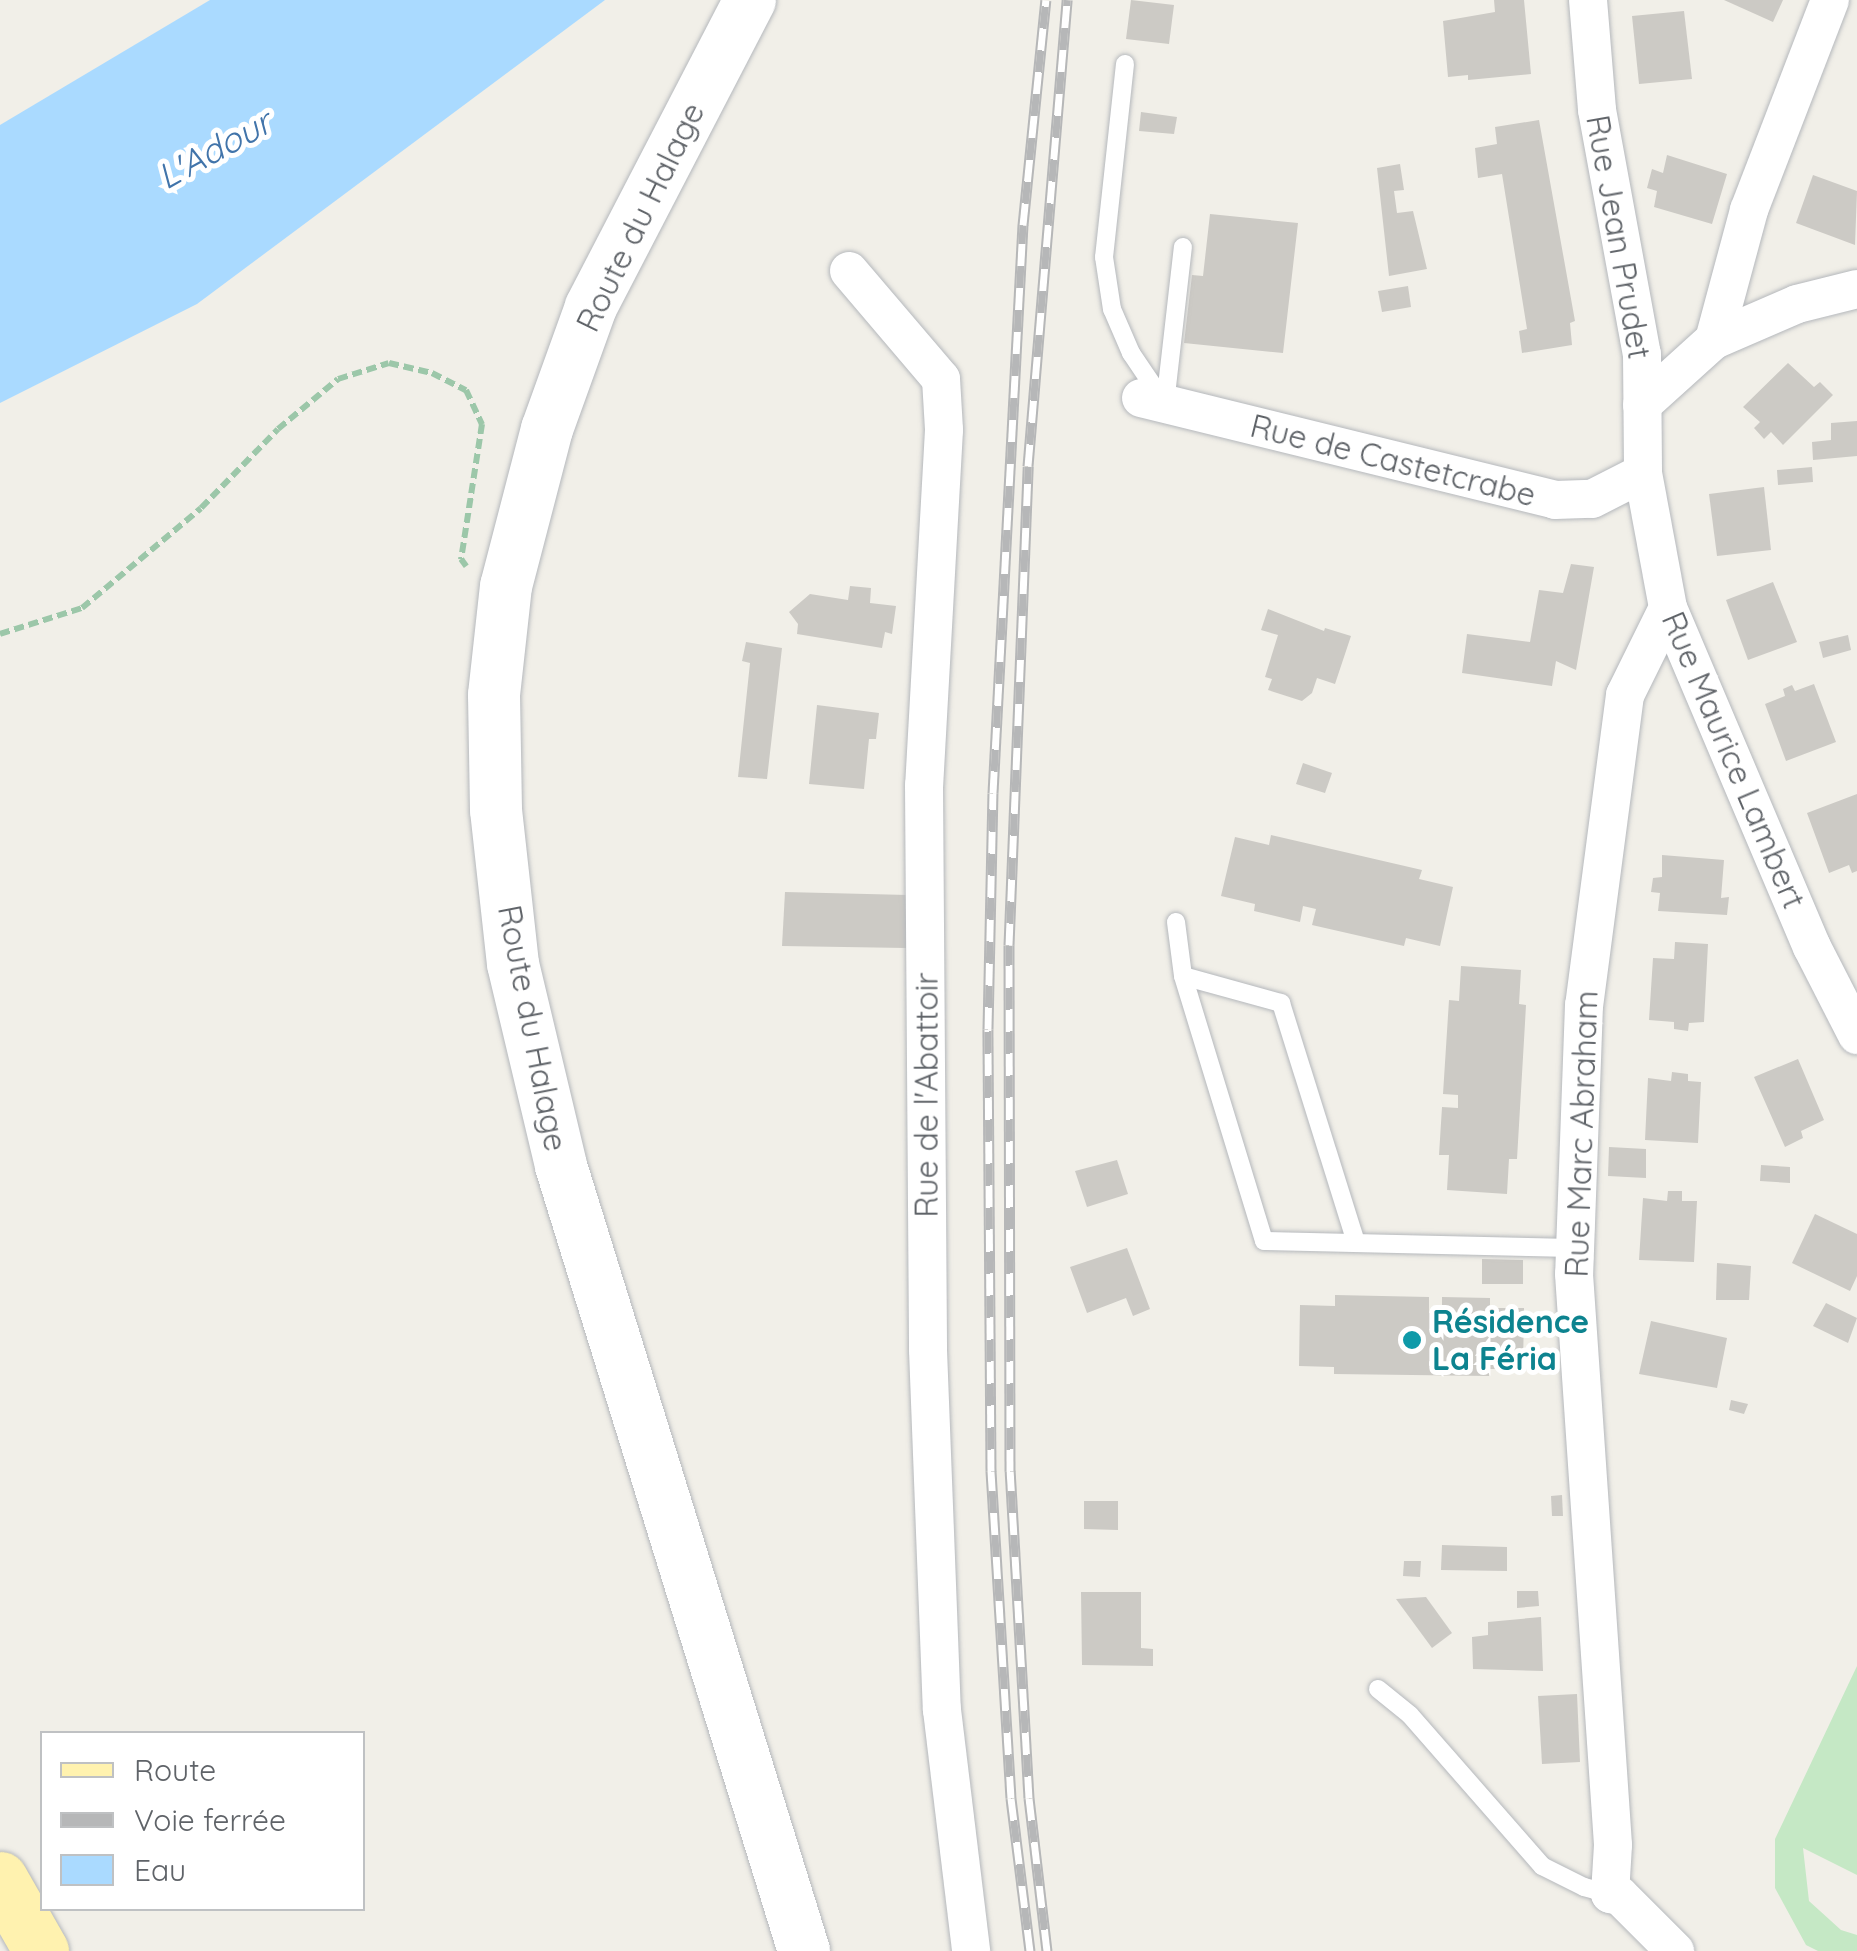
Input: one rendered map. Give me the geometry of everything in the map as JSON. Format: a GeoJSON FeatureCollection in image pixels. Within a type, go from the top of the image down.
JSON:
{"type":"FeatureCollection","features":[{"type":"Feature","properties":{"kind":"main road","name":"Route du Halage"},"geometry":{"type":"LineString","coordinates":[[750,0],[591,307],[546,429],[506,586],[494,696],[496,810],[512,964],[560,1166],[804,1951]]}},
{"type":"Feature","properties":{"kind":"main road"},"geometry":{"type":"LineString","coordinates":[[0,1879],[42,1951]]}},
{"type":"Feature","properties":{"kind":"street","name":"Rue Jean Prudet"},"geometry":{"type":"LineString","coordinates":[[1588,0],[1596,110],[1642,354],[1643,474]]}},
{"type":"Feature","properties":{"kind":"street"},"geometry":{"type":"LineString","coordinates":[[1714,340],[1749,210],[1830,0]]}},
{"type":"Feature","properties":{"kind":"street","name":"Rue de l'Abattoir"},"geometry":{"type":"LineString","coordinates":[[850,271],[941,378],[944,430],[924,786],[928,1350],[942,1710],[971,1951]]}},
{"type":"Feature","properties":{"kind":"street"},"geometry":{"type":"LineString","coordinates":[[1642,405],[1714,340],[1797,304],[1857,289]]}},
{"type":"Feature","properties":{"kind":"street","name":"Rue de Castetcrabe"},"geometry":{"type":"LineString","coordinates":[[1153,401],[1554,500],[1592,499],[1643,474]]}},
{"type":"Feature","properties":{"kind":"street","name":"Rue Maurice Lambert"},"geometry":{"type":"LineString","coordinates":[[1643,474],[1668,608],[1812,947],[1857,1036]]}},
{"type":"Feature","properties":{"kind":"street","name":"Rue Marc Abraham"},"geometry":{"type":"LineString","coordinates":[[1610,1894],[1613,1845],[1574,1248],[1584,1005],[1625,695],[1668,608]]}},
{"type":"Feature","properties":{"kind":"street"},"geometry":{"type":"LineString","coordinates":[[1610,1894],[1620,1896],[1672,1948]]}},
{"type":"Feature","properties":{"kind":"lane"},"geometry":{"type":"LineString","coordinates":[[1125,64],[1104,258],[1112,309],[1153,401]]}},
{"type":"Feature","properties":{"kind":"lane"},"geometry":{"type":"LineString","coordinates":[[1153,401],[1183,247]]}},
{"type":"Feature","properties":{"kind":"lane"},"geometry":{"type":"LineString","coordinates":[[1176,922],[1183,976],[1264,1241],[1574,1248]]}},
{"type":"Feature","properties":{"kind":"lane"},"geometry":{"type":"LineString","coordinates":[[1183,976],[1281,1003],[1356,1243]]}},
{"type":"Feature","properties":{"kind":"lane"},"geometry":{"type":"LineString","coordinates":[[1378,1689],[1410,1715],[1542,1866],[1584,1887],[1610,1894]]}},
{"type":"Feature","properties":{"kind":"path"},"geometry":{"type":"LineString","coordinates":[[0,634],[82,608],[201,508],[278,428],[338,379],[390,362],[432,373],[466,390],[482,424],[462,559],[503,619]]}},
{"type":"Feature","properties":{"kind":"green space"},"geometry":{"type":"Polygon","coordinates":[[[1857,1666],[1857,1875],[1803,1848],[1809,1901],[1841,1930],[1857,1935],[1857,1951],[1818,1951],[1806,1945],[1775,1888],[1775,1839],[1857,1666]]]}},
{"type":"Feature","properties":{"kind":"water","name":"L'Adour"},"geometry":{"type":"Polygon","coordinates":[[[210,0],[605,0],[197,304],[0,403],[0,125],[210,0]]]}},
{"type":"Feature","properties":{"kind":"building"},"geometry":{"type":"Polygon","coordinates":[[[1131,0],[1174,5],[1169,44],[1126,39],[1131,0]]]}},
{"type":"Feature","properties":{"kind":"building"},"geometry":{"type":"Polygon","coordinates":[[[1494,0],[1524,0],[1531,74],[1468,80],[1468,75],[1448,77],[1443,21],[1495,12],[1494,0]]]}},
{"type":"Feature","properties":{"kind":"building"},"geometry":{"type":"Polygon","coordinates":[[[1724,0],[1783,0],[1773,22],[1724,0]]]}},
{"type":"Feature","properties":{"kind":"building"},"geometry":{"type":"Polygon","coordinates":[[[1684,11],[1692,79],[1639,84],[1632,16],[1684,11]]]}},
{"type":"Feature","properties":{"kind":"building"},"geometry":{"type":"Polygon","coordinates":[[[1141,112],[1177,117],[1174,134],[1139,131],[1141,112]]]}},
{"type":"Feature","properties":{"kind":"building"},"geometry":{"type":"Polygon","coordinates":[[[1539,120],[1575,321],[1570,323],[1572,345],[1522,353],[1519,331],[1527,329],[1502,174],[1478,178],[1475,148],[1497,144],[1495,127],[1539,120]]]}},
{"type":"Feature","properties":{"kind":"building"},"geometry":{"type":"Polygon","coordinates":[[[1667,155],[1727,174],[1712,224],[1654,207],[1657,191],[1647,188],[1652,169],[1663,173],[1667,155]]]}},
{"type":"Feature","properties":{"kind":"building"},"geometry":{"type":"Polygon","coordinates":[[[1400,164],[1404,190],[1394,191],[1397,213],[1413,211],[1427,269],[1389,276],[1377,168],[1400,164]]]}},
{"type":"Feature","properties":{"kind":"building"},"geometry":{"type":"Polygon","coordinates":[[[1813,175],[1857,191],[1855,245],[1796,223],[1813,175]]]}},
{"type":"Feature","properties":{"kind":"building"},"geometry":{"type":"Polygon","coordinates":[[[1210,214],[1298,223],[1283,353],[1184,343],[1192,275],[1203,276],[1210,214]]]}},
{"type":"Feature","properties":{"kind":"building"},"geometry":{"type":"Polygon","coordinates":[[[1408,286],[1411,307],[1382,312],[1378,291],[1408,286]]]}},
{"type":"Feature","properties":{"kind":"building"},"geometry":{"type":"Polygon","coordinates":[[[1788,363],[1814,387],[1820,382],[1833,395],[1783,445],[1771,432],[1764,439],[1754,428],[1760,422],[1743,407],[1788,363]]]}},
{"type":"Feature","properties":{"kind":"building"},"geometry":{"type":"Polygon","coordinates":[[[1857,421],[1857,456],[1813,460],[1812,442],[1831,440],[1831,423],[1857,421]]]}},
{"type":"Feature","properties":{"kind":"building"},"geometry":{"type":"Polygon","coordinates":[[[1812,467],[1813,482],[1778,485],[1777,470],[1812,467]]]}},
{"type":"Feature","properties":{"kind":"building"},"geometry":{"type":"Polygon","coordinates":[[[1764,487],[1771,550],[1717,556],[1709,494],[1764,487]]]}},
{"type":"Feature","properties":{"kind":"building"},"geometry":{"type":"Polygon","coordinates":[[[1571,564],[1594,567],[1576,670],[1556,661],[1552,686],[1462,673],[1467,634],[1530,642],[1539,590],[1563,593],[1571,564]]]}},
{"type":"Feature","properties":{"kind":"building"},"geometry":{"type":"Polygon","coordinates":[[[1773,582],[1797,642],[1748,660],[1726,600],[1773,582]]]}},
{"type":"Feature","properties":{"kind":"building"},"geometry":{"type":"Polygon","coordinates":[[[850,586],[871,588],[870,603],[896,606],[892,634],[885,632],[882,648],[797,634],[798,624],[789,612],[810,594],[848,600],[850,586]]]}},
{"type":"Feature","properties":{"kind":"building"},"geometry":{"type":"Polygon","coordinates":[[[1268,609],[1324,631],[1325,628],[1351,636],[1335,684],[1317,678],[1312,693],[1302,701],[1268,690],[1272,679],[1265,677],[1278,635],[1261,630],[1268,609]]]}},
{"type":"Feature","properties":{"kind":"building"},"geometry":{"type":"Polygon","coordinates":[[[1848,635],[1851,650],[1823,658],[1819,642],[1848,635]]]}},
{"type":"Feature","properties":{"kind":"building"},"geometry":{"type":"Polygon","coordinates":[[[746,642],[782,648],[767,779],[738,777],[750,663],[742,661],[746,642]]]}},
{"type":"Feature","properties":{"kind":"building"},"geometry":{"type":"Polygon","coordinates":[[[1814,684],[1836,742],[1786,761],[1765,704],[1785,696],[1783,689],[1792,685],[1795,691],[1814,684]]]}},
{"type":"Feature","properties":{"kind":"building"},"geometry":{"type":"Polygon","coordinates":[[[817,705],[879,713],[876,739],[869,739],[864,789],[809,784],[817,705]]]}},
{"type":"Feature","properties":{"kind":"building"},"geometry":{"type":"Polygon","coordinates":[[[1303,763],[1332,773],[1325,793],[1296,784],[1303,763]]]}},
{"type":"Feature","properties":{"kind":"building"},"geometry":{"type":"Polygon","coordinates":[[[1857,794],[1857,871],[1852,873],[1849,865],[1829,873],[1807,813],[1857,794]]]}},
{"type":"Feature","properties":{"kind":"building"},"geometry":{"type":"Polygon","coordinates":[[[1271,835],[1422,870],[1419,879],[1453,887],[1440,946],[1406,938],[1404,946],[1312,925],[1316,909],[1303,906],[1300,922],[1254,911],[1255,904],[1221,896],[1235,837],[1269,845],[1271,835]]]}},
{"type":"Feature","properties":{"kind":"building"},"geometry":{"type":"Polygon","coordinates":[[[1662,855],[1724,860],[1721,898],[1729,897],[1727,915],[1658,911],[1660,893],[1651,892],[1653,878],[1662,877],[1662,855]]]}},
{"type":"Feature","properties":{"kind":"building"},"geometry":{"type":"Polygon","coordinates":[[[785,892],[908,895],[906,948],[782,946],[785,892]]]}},
{"type":"Feature","properties":{"kind":"building"},"geometry":{"type":"Polygon","coordinates":[[[1675,942],[1708,944],[1704,1022],[1689,1023],[1688,1031],[1674,1029],[1674,1022],[1649,1020],[1653,958],[1674,959],[1675,942]]]}},
{"type":"Feature","properties":{"kind":"building"},"geometry":{"type":"Polygon","coordinates":[[[1461,966],[1521,970],[1519,1004],[1526,1005],[1517,1159],[1509,1159],[1507,1194],[1447,1190],[1449,1155],[1439,1155],[1442,1107],[1458,1108],[1458,1095],[1443,1094],[1449,1000],[1459,1001],[1461,966]]]}},
{"type":"Feature","properties":{"kind":"building"},"geometry":{"type":"Polygon","coordinates":[[[1798,1059],[1824,1120],[1801,1131],[1803,1138],[1785,1147],[1754,1077],[1798,1059]]]}},
{"type":"Feature","properties":{"kind":"building"},"geometry":{"type":"Polygon","coordinates":[[[1672,1072],[1688,1074],[1688,1081],[1701,1082],[1698,1143],[1645,1140],[1648,1078],[1671,1081],[1672,1072]]]}},
{"type":"Feature","properties":{"kind":"building"},"geometry":{"type":"Polygon","coordinates":[[[1609,1147],[1646,1149],[1646,1178],[1608,1176],[1609,1147]]]}},
{"type":"Feature","properties":{"kind":"building"},"geometry":{"type":"Polygon","coordinates":[[[1117,1160],[1128,1194],[1087,1207],[1075,1171],[1117,1160]]]}},
{"type":"Feature","properties":{"kind":"building"},"geometry":{"type":"Polygon","coordinates":[[[1761,1165],[1790,1167],[1790,1183],[1760,1181],[1761,1165]]]}},
{"type":"Feature","properties":{"kind":"building"},"geometry":{"type":"Polygon","coordinates":[[[1668,1191],[1682,1191],[1682,1201],[1697,1201],[1694,1262],[1639,1260],[1643,1198],[1667,1201],[1668,1191]]]}},
{"type":"Feature","properties":{"kind":"building"},"geometry":{"type":"Polygon","coordinates":[[[1815,1214],[1857,1234],[1857,1276],[1850,1291],[1792,1263],[1815,1214]]]}},
{"type":"Feature","properties":{"kind":"building"},"geometry":{"type":"Polygon","coordinates":[[[1127,1248],[1150,1309],[1133,1316],[1126,1298],[1087,1313],[1070,1267],[1127,1248]]]}},
{"type":"Feature","properties":{"kind":"building"},"geometry":{"type":"Polygon","coordinates":[[[1482,1259],[1523,1260],[1523,1284],[1482,1284],[1482,1259]]]}},
{"type":"Feature","properties":{"kind":"building"},"geometry":{"type":"Polygon","coordinates":[[[1717,1263],[1751,1266],[1749,1300],[1716,1300],[1717,1263]]]}},
{"type":"Feature","properties":{"kind":"building","name":"Résidence La Féria"},"geometry":{"type":"Polygon","coordinates":[[[1335,1295],[1429,1297],[1429,1313],[1442,1313],[1442,1297],[1490,1298],[1490,1308],[1524,1308],[1523,1369],[1489,1369],[1489,1376],[1334,1374],[1334,1367],[1299,1366],[1300,1305],[1335,1306],[1335,1295]]]}},
{"type":"Feature","properties":{"kind":"building"},"geometry":{"type":"Polygon","coordinates":[[[1826,1303],[1857,1318],[1848,1343],[1813,1326],[1826,1303]]]}},
{"type":"Feature","properties":{"kind":"building"},"geometry":{"type":"Polygon","coordinates":[[[1651,1321],[1727,1338],[1717,1388],[1639,1374],[1651,1321]]]}},
{"type":"Feature","properties":{"kind":"building"},"geometry":{"type":"Polygon","coordinates":[[[1731,1400],[1748,1404],[1744,1414],[1729,1410],[1731,1400]]]}},
{"type":"Feature","properties":{"kind":"building"},"geometry":{"type":"Polygon","coordinates":[[[1562,1495],[1563,1516],[1552,1516],[1551,1496],[1562,1495]]]}},
{"type":"Feature","properties":{"kind":"building"},"geometry":{"type":"Polygon","coordinates":[[[1084,1501],[1118,1501],[1118,1530],[1084,1529],[1084,1501]]]}},
{"type":"Feature","properties":{"kind":"building"},"geometry":{"type":"Polygon","coordinates":[[[1442,1545],[1507,1547],[1507,1571],[1441,1570],[1442,1545]]]}},
{"type":"Feature","properties":{"kind":"building"},"geometry":{"type":"Polygon","coordinates":[[[1404,1561],[1421,1561],[1420,1577],[1403,1576],[1404,1561]]]}},
{"type":"Feature","properties":{"kind":"building"},"geometry":{"type":"Polygon","coordinates":[[[1517,1591],[1538,1591],[1539,1606],[1517,1608],[1517,1591]]]}},
{"type":"Feature","properties":{"kind":"building"},"geometry":{"type":"Polygon","coordinates":[[[1081,1592],[1141,1592],[1141,1648],[1153,1649],[1153,1666],[1082,1665],[1081,1592]]]}},
{"type":"Feature","properties":{"kind":"building"},"geometry":{"type":"Polygon","coordinates":[[[1426,1597],[1452,1633],[1432,1648],[1396,1599],[1426,1597]]]}},
{"type":"Feature","properties":{"kind":"building"},"geometry":{"type":"Polygon","coordinates":[[[1541,1617],[1543,1671],[1473,1669],[1472,1637],[1488,1635],[1488,1622],[1541,1617]]]}},
{"type":"Feature","properties":{"kind":"building"},"geometry":{"type":"Polygon","coordinates":[[[1577,1694],[1580,1762],[1542,1764],[1538,1696],[1577,1694]]]}},
{"type":"Feature","properties":{"kind":"railway"},"geometry":{"type":"LineString","coordinates":[[1030,1951],[1011,1798],[991,1471],[988,1029],[993,793],[1023,225],[1046,0]]}},
{"type":"Feature","properties":{"kind":"railway"},"geometry":{"type":"LineString","coordinates":[[1047,1951],[1029,1798],[1010,1471],[1009,945],[1028,466],[1067,0]]}},
{"type":"Feature","properties":{"kind":"place","name":"Résidence La Féria"},"geometry":{"type":"Point","coordinates":[1412,1340]}}]}
